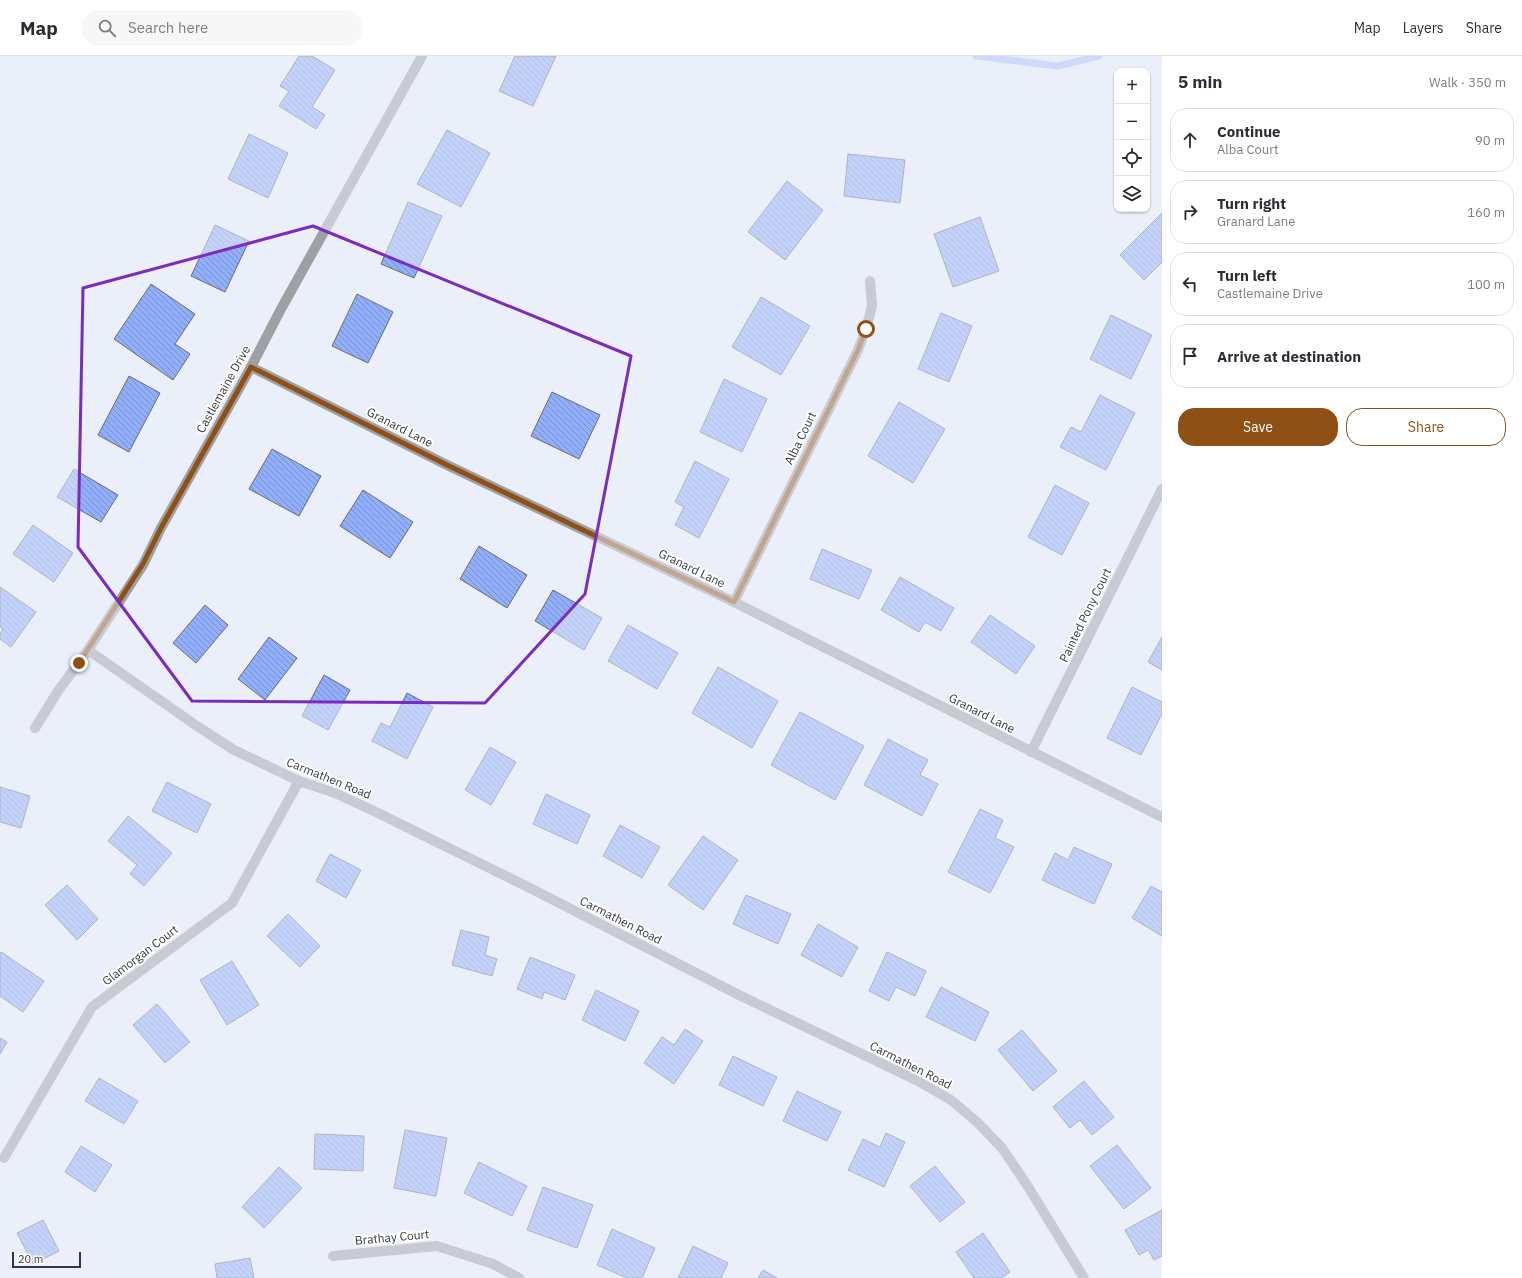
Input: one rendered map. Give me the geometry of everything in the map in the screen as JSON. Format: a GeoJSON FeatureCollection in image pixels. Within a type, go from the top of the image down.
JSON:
{"type":"FeatureCollection","features":[{"type":"Feature","properties":{"kind":"street","name":"Castlemaine Drive"},"geometry":{"type":"LineString","coordinates":[[35,728],[58,691],[88,650],[143,564],[161,528],[251,367],[340,200],[422,56]]}},
{"type":"Feature","properties":{"kind":"street","name":"Alba Court"},"geometry":{"type":"LineString","coordinates":[[734,602],[858,350],[866,329],[872,306],[870,281]]}},
{"type":"Feature","properties":{"kind":"street","name":"Granard Lane"},"geometry":{"type":"LineString","coordinates":[[251,367],[447,465],[734,602],[1162,817]]}},
{"type":"Feature","properties":{"kind":"street","name":"Painted Pony Court"},"geometry":{"type":"LineString","coordinates":[[1031,752],[1162,489]]}},
{"type":"Feature","properties":{"kind":"street","name":"Carmathen Road"},"geometry":{"type":"LineString","coordinates":[[88,650],[234,750],[299,781],[335,794],[378,813],[528,887],[741,996],[916,1080],[951,1100],[978,1123],[1002,1148],[1028,1185],[1084,1278]]}},
{"type":"Feature","properties":{"kind":"street","name":"Glamorgan Court"},"geometry":{"type":"LineString","coordinates":[[4,1158],[92,1007],[232,903],[299,781]]}},
{"type":"Feature","properties":{"kind":"street","name":"Brathay Court"},"geometry":{"type":"LineString","coordinates":[[333,1256],[437,1246],[493,1264],[519,1278]]}},
{"type":"Feature","properties":{"kind":"highlighted area"},"geometry":{"type":"Polygon","coordinates":[[[313,226],[631,356],[585,594],[485,703],[192,701],[78,547],[83,288],[313,226]]]}},
{"type":"Feature","properties":{"kind":"building"},"geometry":{"type":"Polygon","coordinates":[[[299,56],[312,56],[335,70],[312,107],[325,115],[316,129],[279,106],[289,91],[280,86],[299,56]]]}},
{"type":"Feature","properties":{"kind":"building"},"geometry":{"type":"Polygon","coordinates":[[[515,56],[556,56],[533,106],[499,91],[515,56]]]}},
{"type":"Feature","properties":{"kind":"building"},"geometry":{"type":"Polygon","coordinates":[[[447,130],[490,153],[461,207],[417,184],[447,130]]]}},
{"type":"Feature","properties":{"kind":"building"},"geometry":{"type":"Polygon","coordinates":[[[249,134],[288,153],[268,198],[228,179],[249,134]]]}},
{"type":"Feature","properties":{"kind":"building"},"geometry":{"type":"Polygon","coordinates":[[[848,154],[905,160],[900,203],[844,196],[848,154]]]}},
{"type":"Feature","properties":{"kind":"building"},"geometry":{"type":"Polygon","coordinates":[[[787,181],[823,210],[785,260],[748,232],[787,181]]]}},
{"type":"Feature","properties":{"kind":"building"},"geometry":{"type":"Polygon","coordinates":[[[408,202],[442,216],[414,278],[381,264],[408,202]]]}},
{"type":"Feature","properties":{"kind":"building"},"geometry":{"type":"Polygon","coordinates":[[[1162,213],[1162,262],[1144,280],[1120,255],[1162,213]]]}},
{"type":"Feature","properties":{"kind":"building"},"geometry":{"type":"Polygon","coordinates":[[[980,217],[999,271],[953,287],[934,234],[980,217]]]}},
{"type":"Feature","properties":{"kind":"building"},"geometry":{"type":"Polygon","coordinates":[[[215,225],[249,241],[225,292],[191,276],[215,225]]]}},
{"type":"Feature","properties":{"kind":"building"},"geometry":{"type":"Polygon","coordinates":[[[151,284],[195,314],[175,344],[190,354],[173,380],[114,339],[151,284]]]}},
{"type":"Feature","properties":{"kind":"building"},"geometry":{"type":"Polygon","coordinates":[[[357,294],[393,312],[368,363],[332,346],[357,294]]]}},
{"type":"Feature","properties":{"kind":"building"},"geometry":{"type":"Polygon","coordinates":[[[761,297],[810,326],[781,375],[732,347],[761,297]]]}},
{"type":"Feature","properties":{"kind":"building"},"geometry":{"type":"Polygon","coordinates":[[[941,313],[972,326],[949,382],[918,369],[941,313]]]}},
{"type":"Feature","properties":{"kind":"building"},"geometry":{"type":"Polygon","coordinates":[[[1111,315],[1152,335],[1131,379],[1090,359],[1111,315]]]}},
{"type":"Feature","properties":{"kind":"building"},"geometry":{"type":"Polygon","coordinates":[[[129,376],[160,393],[129,452],[98,435],[129,376]]]}},
{"type":"Feature","properties":{"kind":"building"},"geometry":{"type":"Polygon","coordinates":[[[724,379],[767,399],[742,452],[700,432],[724,379]]]}},
{"type":"Feature","properties":{"kind":"building"},"geometry":{"type":"Polygon","coordinates":[[[552,392],[600,415],[579,459],[531,436],[552,392]]]}},
{"type":"Feature","properties":{"kind":"building"},"geometry":{"type":"Polygon","coordinates":[[[1100,395],[1135,413],[1106,470],[1060,447],[1071,427],[1081,432],[1100,395]]]}},
{"type":"Feature","properties":{"kind":"building"},"geometry":{"type":"Polygon","coordinates":[[[899,402],[945,429],[913,483],[868,456],[899,402]]]}},
{"type":"Feature","properties":{"kind":"building"},"geometry":{"type":"Polygon","coordinates":[[[272,449],[321,476],[299,516],[249,489],[272,449]]]}},
{"type":"Feature","properties":{"kind":"building"},"geometry":{"type":"Polygon","coordinates":[[[695,461],[729,479],[699,538],[675,525],[684,507],[675,502],[695,461]]]}},
{"type":"Feature","properties":{"kind":"building"},"geometry":{"type":"Polygon","coordinates":[[[74,469],[118,495],[101,522],[57,497],[74,469]]]}},
{"type":"Feature","properties":{"kind":"building"},"geometry":{"type":"Polygon","coordinates":[[[1055,485],[1089,503],[1062,555],[1028,537],[1055,485]]]}},
{"type":"Feature","properties":{"kind":"building"},"geometry":{"type":"Polygon","coordinates":[[[363,490],[413,522],[390,558],[340,526],[363,490]]]}},
{"type":"Feature","properties":{"kind":"building"},"geometry":{"type":"Polygon","coordinates":[[[33,525],[73,553],[54,582],[13,554],[33,525]]]}},
{"type":"Feature","properties":{"kind":"building"},"geometry":{"type":"Polygon","coordinates":[[[479,546],[527,575],[507,608],[460,579],[479,546]]]}},
{"type":"Feature","properties":{"kind":"building"},"geometry":{"type":"Polygon","coordinates":[[[822,549],[872,570],[859,599],[810,579],[822,549]]]}},
{"type":"Feature","properties":{"kind":"building"},"geometry":{"type":"Polygon","coordinates":[[[900,577],[954,608],[941,631],[925,622],[919,632],[881,610],[900,577]]]}},
{"type":"Feature","properties":{"kind":"building"},"geometry":{"type":"Polygon","coordinates":[[[0,587],[36,612],[11,647],[0,639],[0,634],[3,629],[0,627],[0,587]]]}},
{"type":"Feature","properties":{"kind":"building"},"geometry":{"type":"Polygon","coordinates":[[[553,590],[602,618],[584,650],[535,621],[553,590]]]}},
{"type":"Feature","properties":{"kind":"building"},"geometry":{"type":"Polygon","coordinates":[[[205,605],[228,625],[196,663],[173,643],[205,605]]]}},
{"type":"Feature","properties":{"kind":"building"},"geometry":{"type":"Polygon","coordinates":[[[990,615],[1035,646],[1016,674],[971,642],[990,615]]]}},
{"type":"Feature","properties":{"kind":"building"},"geometry":{"type":"Polygon","coordinates":[[[628,625],[678,653],[657,689],[608,661],[628,625]]]}},
{"type":"Feature","properties":{"kind":"building"},"geometry":{"type":"Polygon","coordinates":[[[269,637],[297,658],[265,700],[238,679],[269,637]]]}},
{"type":"Feature","properties":{"kind":"building"},"geometry":{"type":"Polygon","coordinates":[[[1162,637],[1162,670],[1148,662],[1162,637]]]}},
{"type":"Feature","properties":{"kind":"building"},"geometry":{"type":"Polygon","coordinates":[[[718,667],[778,701],[752,748],[692,713],[718,667]]]}},
{"type":"Feature","properties":{"kind":"building"},"geometry":{"type":"Polygon","coordinates":[[[324,675],[350,690],[328,730],[302,716],[324,675]]]}},
{"type":"Feature","properties":{"kind":"building"},"geometry":{"type":"Polygon","coordinates":[[[1132,687],[1162,702],[1162,714],[1141,755],[1107,738],[1132,687]]]}},
{"type":"Feature","properties":{"kind":"building"},"geometry":{"type":"Polygon","coordinates":[[[407,693],[433,707],[407,759],[372,741],[381,723],[390,727],[407,693]]]}},
{"type":"Feature","properties":{"kind":"building"},"geometry":{"type":"Polygon","coordinates":[[[800,712],[864,746],[835,800],[771,765],[800,712]]]}},
{"type":"Feature","properties":{"kind":"building"},"geometry":{"type":"Polygon","coordinates":[[[888,739],[928,760],[920,775],[938,784],[922,816],[864,785],[888,739]]]}},
{"type":"Feature","properties":{"kind":"building"},"geometry":{"type":"Polygon","coordinates":[[[490,747],[516,762],[491,805],[465,790],[490,747]]]}},
{"type":"Feature","properties":{"kind":"building"},"geometry":{"type":"Polygon","coordinates":[[[167,782],[211,804],[197,833],[152,811],[167,782]]]}},
{"type":"Feature","properties":{"kind":"building"},"geometry":{"type":"Polygon","coordinates":[[[0,787],[30,796],[21,828],[0,822],[0,787]]]}},
{"type":"Feature","properties":{"kind":"building"},"geometry":{"type":"Polygon","coordinates":[[[546,794],[590,815],[577,844],[533,824],[546,794]]]}},
{"type":"Feature","properties":{"kind":"building"},"geometry":{"type":"Polygon","coordinates":[[[980,809],[1003,820],[995,838],[1014,847],[990,893],[948,872],[980,809]]]}},
{"type":"Feature","properties":{"kind":"building"},"geometry":{"type":"Polygon","coordinates":[[[128,816],[172,853],[144,886],[130,874],[137,865],[108,841],[128,816]]]}},
{"type":"Feature","properties":{"kind":"building"},"geometry":{"type":"Polygon","coordinates":[[[620,825],[660,847],[642,878],[603,856],[620,825]]]}},
{"type":"Feature","properties":{"kind":"building"},"geometry":{"type":"Polygon","coordinates":[[[703,836],[738,860],[703,910],[668,885],[703,836]]]}},
{"type":"Feature","properties":{"kind":"building"},"geometry":{"type":"Polygon","coordinates":[[[1074,847],[1112,864],[1094,904],[1042,880],[1055,853],[1068,860],[1074,847]]]}},
{"type":"Feature","properties":{"kind":"building"},"geometry":{"type":"Polygon","coordinates":[[[330,854],[361,870],[346,898],[316,881],[330,854]]]}},
{"type":"Feature","properties":{"kind":"building"},"geometry":{"type":"Polygon","coordinates":[[[67,885],[98,919],[77,940],[45,905],[67,885]]]}},
{"type":"Feature","properties":{"kind":"building"},"geometry":{"type":"Polygon","coordinates":[[[1151,886],[1162,892],[1162,936],[1132,918],[1151,886]]]}},
{"type":"Feature","properties":{"kind":"building"},"geometry":{"type":"Polygon","coordinates":[[[746,895],[791,914],[778,944],[733,924],[746,895]]]}},
{"type":"Feature","properties":{"kind":"building"},"geometry":{"type":"Polygon","coordinates":[[[288,914],[320,946],[300,967],[267,936],[288,914]]]}},
{"type":"Feature","properties":{"kind":"building"},"geometry":{"type":"Polygon","coordinates":[[[818,924],[858,947],[842,977],[801,955],[818,924]]]}},
{"type":"Feature","properties":{"kind":"building"},"geometry":{"type":"Polygon","coordinates":[[[461,930],[489,937],[485,955],[497,959],[492,976],[452,965],[461,930]]]}},
{"type":"Feature","properties":{"kind":"building"},"geometry":{"type":"Polygon","coordinates":[[[1,952],[44,981],[23,1012],[0,996],[1,952]]]}},
{"type":"Feature","properties":{"kind":"building"},"geometry":{"type":"Polygon","coordinates":[[[887,952],[926,971],[915,996],[896,987],[889,1001],[869,991],[887,952]]]}},
{"type":"Feature","properties":{"kind":"building"},"geometry":{"type":"Polygon","coordinates":[[[530,957],[575,975],[565,1000],[544,992],[542,999],[517,989],[530,957]]]}},
{"type":"Feature","properties":{"kind":"building"},"geometry":{"type":"Polygon","coordinates":[[[232,961],[259,1005],[227,1025],[200,980],[232,961]]]}},
{"type":"Feature","properties":{"kind":"building"},"geometry":{"type":"Polygon","coordinates":[[[941,987],[989,1012],[975,1041],[926,1017],[941,987]]]}},
{"type":"Feature","properties":{"kind":"building"},"geometry":{"type":"Polygon","coordinates":[[[596,990],[639,1011],[625,1041],[582,1020],[596,990]]]}},
{"type":"Feature","properties":{"kind":"building"},"geometry":{"type":"Polygon","coordinates":[[[157,1004],[190,1042],[165,1063],[133,1025],[157,1004]]]}},
{"type":"Feature","properties":{"kind":"building"},"geometry":{"type":"Polygon","coordinates":[[[685,1029],[703,1041],[674,1084],[644,1063],[662,1037],[674,1045],[685,1029]]]}},
{"type":"Feature","properties":{"kind":"building"},"geometry":{"type":"Polygon","coordinates":[[[1022,1030],[1057,1071],[1033,1091],[998,1050],[1022,1030]]]}},
{"type":"Feature","properties":{"kind":"building"},"geometry":{"type":"Polygon","coordinates":[[[0,1038],[7,1042],[0,1054],[0,1038]]]}},
{"type":"Feature","properties":{"kind":"building"},"geometry":{"type":"Polygon","coordinates":[[[733,1056],[777,1077],[763,1106],[719,1085],[733,1056]]]}},
{"type":"Feature","properties":{"kind":"building"},"geometry":{"type":"Polygon","coordinates":[[[99,1078],[138,1101],[124,1124],[85,1101],[99,1078]]]}},
{"type":"Feature","properties":{"kind":"building"},"geometry":{"type":"Polygon","coordinates":[[[1084,1081],[1114,1117],[1092,1135],[1080,1120],[1070,1128],[1053,1107],[1084,1081]]]}},
{"type":"Feature","properties":{"kind":"building"},"geometry":{"type":"Polygon","coordinates":[[[797,1091],[841,1112],[827,1141],[783,1121],[797,1091]]]}},
{"type":"Feature","properties":{"kind":"building"},"geometry":{"type":"Polygon","coordinates":[[[405,1130],[447,1138],[436,1196],[394,1188],[405,1130]]]}},
{"type":"Feature","properties":{"kind":"building"},"geometry":{"type":"Polygon","coordinates":[[[886,1133],[905,1142],[884,1187],[848,1170],[863,1139],[880,1147],[886,1133]]]}},
{"type":"Feature","properties":{"kind":"building"},"geometry":{"type":"Polygon","coordinates":[[[315,1134],[364,1136],[363,1171],[314,1169],[315,1134]]]}},
{"type":"Feature","properties":{"kind":"building"},"geometry":{"type":"Polygon","coordinates":[[[1117,1145],[1151,1188],[1124,1209],[1090,1166],[1117,1145]]]}},
{"type":"Feature","properties":{"kind":"building"},"geometry":{"type":"Polygon","coordinates":[[[81,1146],[112,1165],[95,1192],[65,1172],[81,1146]]]}},
{"type":"Feature","properties":{"kind":"building"},"geometry":{"type":"Polygon","coordinates":[[[479,1162],[527,1186],[512,1216],[464,1193],[479,1162]]]}},
{"type":"Feature","properties":{"kind":"building"},"geometry":{"type":"Polygon","coordinates":[[[935,1166],[965,1202],[940,1222],[910,1186],[935,1166]]]}},
{"type":"Feature","properties":{"kind":"building"},"geometry":{"type":"Polygon","coordinates":[[[279,1167],[302,1188],[264,1228],[242,1207],[279,1167]]]}},
{"type":"Feature","properties":{"kind":"building"},"geometry":{"type":"Polygon","coordinates":[[[543,1187],[593,1205],[577,1248],[527,1230],[543,1187]]]}},
{"type":"Feature","properties":{"kind":"building"},"geometry":{"type":"Polygon","coordinates":[[[1162,1210],[1162,1256],[1154,1260],[1148,1250],[1139,1255],[1125,1230],[1162,1210]]]}},
{"type":"Feature","properties":{"kind":"building"},"geometry":{"type":"Polygon","coordinates":[[[43,1220],[59,1251],[33,1264],[17,1233],[43,1220]]]}},
{"type":"Feature","properties":{"kind":"building"},"geometry":{"type":"Polygon","coordinates":[[[612,1229],[655,1248],[642,1278],[627,1278],[597,1265],[612,1229]]]}},
{"type":"Feature","properties":{"kind":"building"},"geometry":{"type":"Polygon","coordinates":[[[983,1233],[1010,1272],[1001,1278],[974,1278],[956,1252],[983,1233]]]}},
{"type":"Feature","properties":{"kind":"building"},"geometry":{"type":"Polygon","coordinates":[[[693,1246],[728,1263],[721,1278],[678,1278],[693,1246]]]}},
{"type":"Feature","properties":{"kind":"building"},"geometry":{"type":"Polygon","coordinates":[[[250,1258],[254,1278],[217,1278],[215,1264],[250,1258]]]}},
{"type":"Feature","properties":{"kind":"building"},"geometry":{"type":"Polygon","coordinates":[[[763,1270],[777,1278],[758,1278],[763,1270]]]}},
{"type":"Feature","properties":{"kind":"waterway"},"geometry":{"type":"LineString","coordinates":[[976,56],[1058,66],[1099,56]]}},
{"type":"Feature","properties":{"kind":"route"},"geometry":{"type":"LineString","coordinates":[[79,663],[143,564],[161,528],[251,367],[447,465],[734,602],[858,350],[866,329]]}}]}
